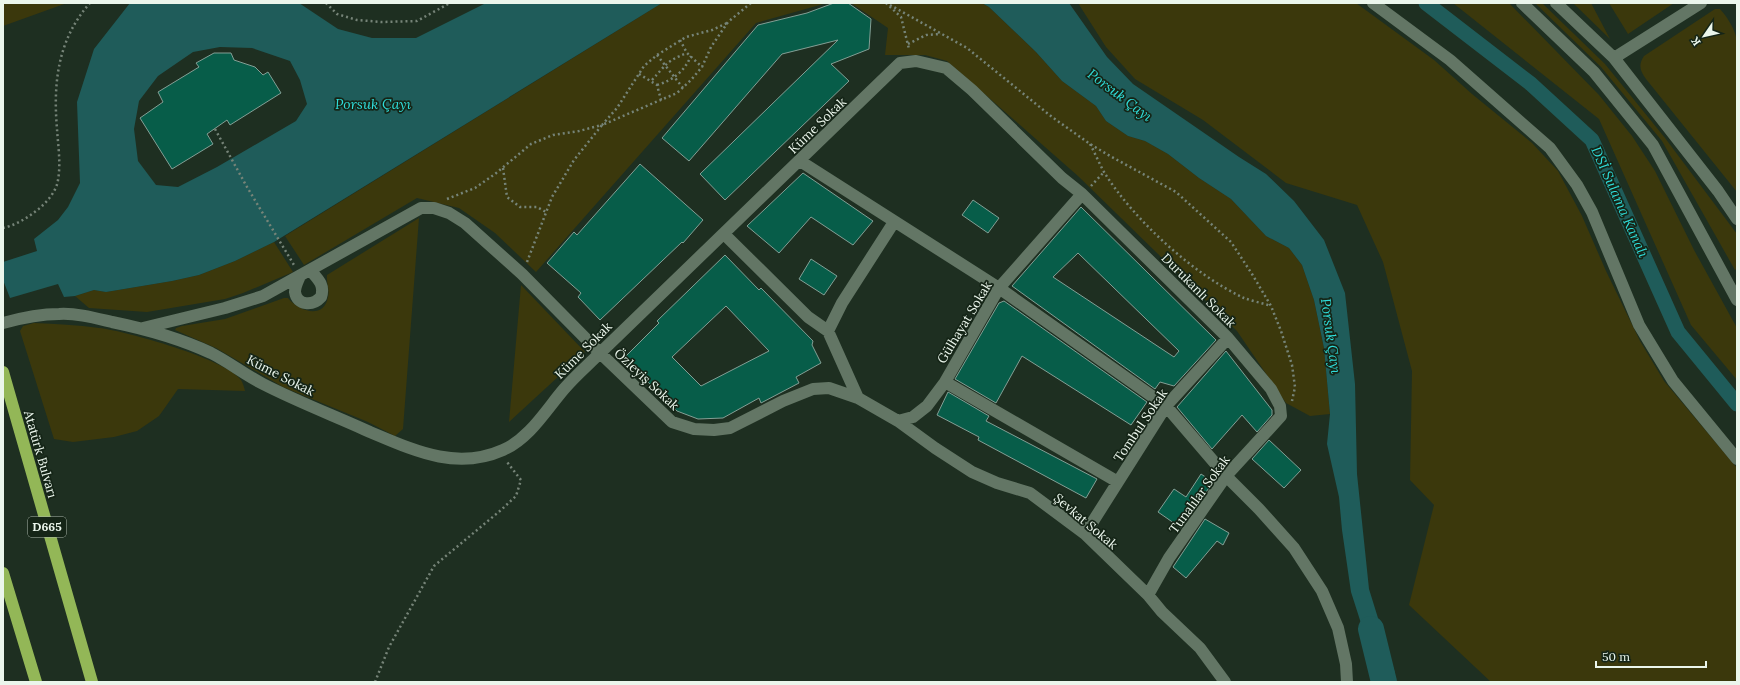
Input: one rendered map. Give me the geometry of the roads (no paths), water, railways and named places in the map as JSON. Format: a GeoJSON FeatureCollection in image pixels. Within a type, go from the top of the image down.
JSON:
{"type":"FeatureCollection","features":[{"type":"Feature","properties":{"kind":"highway","name":"Atatürk Bulvarı"},"geometry":{"type":"LineString","coordinates":[[3,372],[92,682]]}},
{"type":"Feature","properties":{"kind":"highway"},"geometry":{"type":"LineString","coordinates":[[3,573],[36,682]]}},
{"type":"Feature","properties":{"kind":"street"},"geometry":{"type":"LineString","coordinates":[[1373,3],[1450,60],[1517,117],[1550,148],[1577,185],[1592,212],[1642,331],[1673,381],[1737,459]]}},
{"type":"Feature","properties":{"kind":"street"},"geometry":{"type":"LineString","coordinates":[[1522,3],[1594,72],[1653,145],[1737,300]]}},
{"type":"Feature","properties":{"kind":"street"},"geometry":{"type":"LineString","coordinates":[[1556,3],[1614,58],[1718,190],[1737,219]]}},
{"type":"Feature","properties":{"kind":"street"},"geometry":{"type":"LineString","coordinates":[[1614,58],[1700,3]]}},
{"type":"Feature","properties":{"kind":"street","name":"Küme Sokak"},"geometry":{"type":"LineString","coordinates":[[3,323],[23,317],[60,314],[92,317],[171,336],[212,353],[249,377],[268,387],[408,448],[434,456],[462,459],[503,450],[518,441],[533,426],[565,388],[600,353],[900,63],[916,61],[946,68],[972,90],[1062,178],[1082,194]]}},
{"type":"Feature","properties":{"kind":"street"},"geometry":{"type":"LineString","coordinates":[[800,161],[1000,288],[1166,406],[1226,476],[1259,509],[1294,548],[1322,591],[1338,628],[1346,664],[1347,682]]}},
{"type":"Feature","properties":{"kind":"street","name":"Gülhayat Sokak"},"geometry":{"type":"LineString","coordinates":[[898,421],[913,417],[927,406],[945,382],[1000,288],[1082,194]]}},
{"type":"Feature","properties":{"kind":"street","name":"Durukanlı Sokak"},"geometry":{"type":"LineString","coordinates":[[1082,194],[1228,338],[1271,389],[1280,406],[1281,416]]}},
{"type":"Feature","properties":{"kind":"street","name":"Özleyiş Sokak"},"geometry":{"type":"LineString","coordinates":[[141,328],[225,308],[263,296],[421,208],[434,208],[449,213],[465,223],[522,274],[600,353],[672,422],[694,429],[714,430],[730,428],[783,401],[813,389],[829,388],[858,398],[898,421]]}},
{"type":"Feature","properties":{"kind":"street"},"geometry":{"type":"LineString","coordinates":[[828,331],[842,303],[894,222]]}},
{"type":"Feature","properties":{"kind":"street"},"geometry":{"type":"LineString","coordinates":[[724,234],[808,317],[828,331],[858,398]]}},
{"type":"Feature","properties":{"kind":"street"},"geometry":{"type":"LineString","coordinates":[[1737,291],[1737,300]]}},
{"type":"Feature","properties":{"kind":"street","name":"Tombul Sokak"},"geometry":{"type":"LineString","coordinates":[[1085,534],[1166,406],[1228,338]]}},
{"type":"Feature","properties":{"kind":"street"},"geometry":{"type":"LineString","coordinates":[[945,382],[1118,482]]}},
{"type":"Feature","properties":{"kind":"street","name":"Tunalılar Sokak"},"geometry":{"type":"LineString","coordinates":[[1148,595],[1169,558],[1226,476],[1281,416]]}},
{"type":"Feature","properties":{"kind":"street","name":"Şevkat Sokak"},"geometry":{"type":"LineString","coordinates":[[898,421],[935,448],[972,472],[997,483],[1030,493],[1085,534],[1200,648],[1225,682]]}},
{"type":"Feature","properties":{"kind":"water","name":"Porsuk Çayı"},"geometry":{"type":"Polygon","coordinates":[[[130,3],[299,3],[338,29],[372,38],[416,38],[486,3],[662,3],[274,242],[235,261],[199,275],[106,292],[94,290],[75,296],[64,297],[58,284],[10,298],[3,280],[3,262],[37,251],[34,239],[58,220],[68,207],[80,183],[77,102],[94,49],[130,3]],[[220,47],[193,52],[158,76],[139,101],[134,129],[138,161],[156,185],[178,187],[217,167],[296,121],[307,104],[300,80],[290,61],[252,48],[220,47]]]}},
{"type":"Feature","properties":{"kind":"water","name":"Porsuk Çayı"},"geometry":{"type":"Polygon","coordinates":[[[982,3],[1069,3],[1107,57],[1133,84],[1266,174],[1294,201],[1324,240],[1345,293],[1355,384],[1357,474],[1369,589],[1395,673],[1388,678],[1367,642],[1351,592],[1339,497],[1327,444],[1330,414],[1324,348],[1314,300],[1302,265],[1289,248],[1266,236],[1231,199],[1199,178],[1168,154],[1145,141],[1128,136],[1106,121],[1096,106],[1062,81],[1036,52],[989,7],[982,3]]]}},
{"type":"Feature","properties":{"kind":"waterway","name":"DSİ Sulama Kanalı"},"geometry":{"type":"LineString","coordinates":[[1426,3],[1531,84],[1592,140],[1678,332],[1737,404]]}},
{"type":"Feature","properties":{"kind":"waterway","name":"Porsuk Çayı"},"geometry":{"type":"LineString","coordinates":[[1371,629],[1384,682]]}}]}
